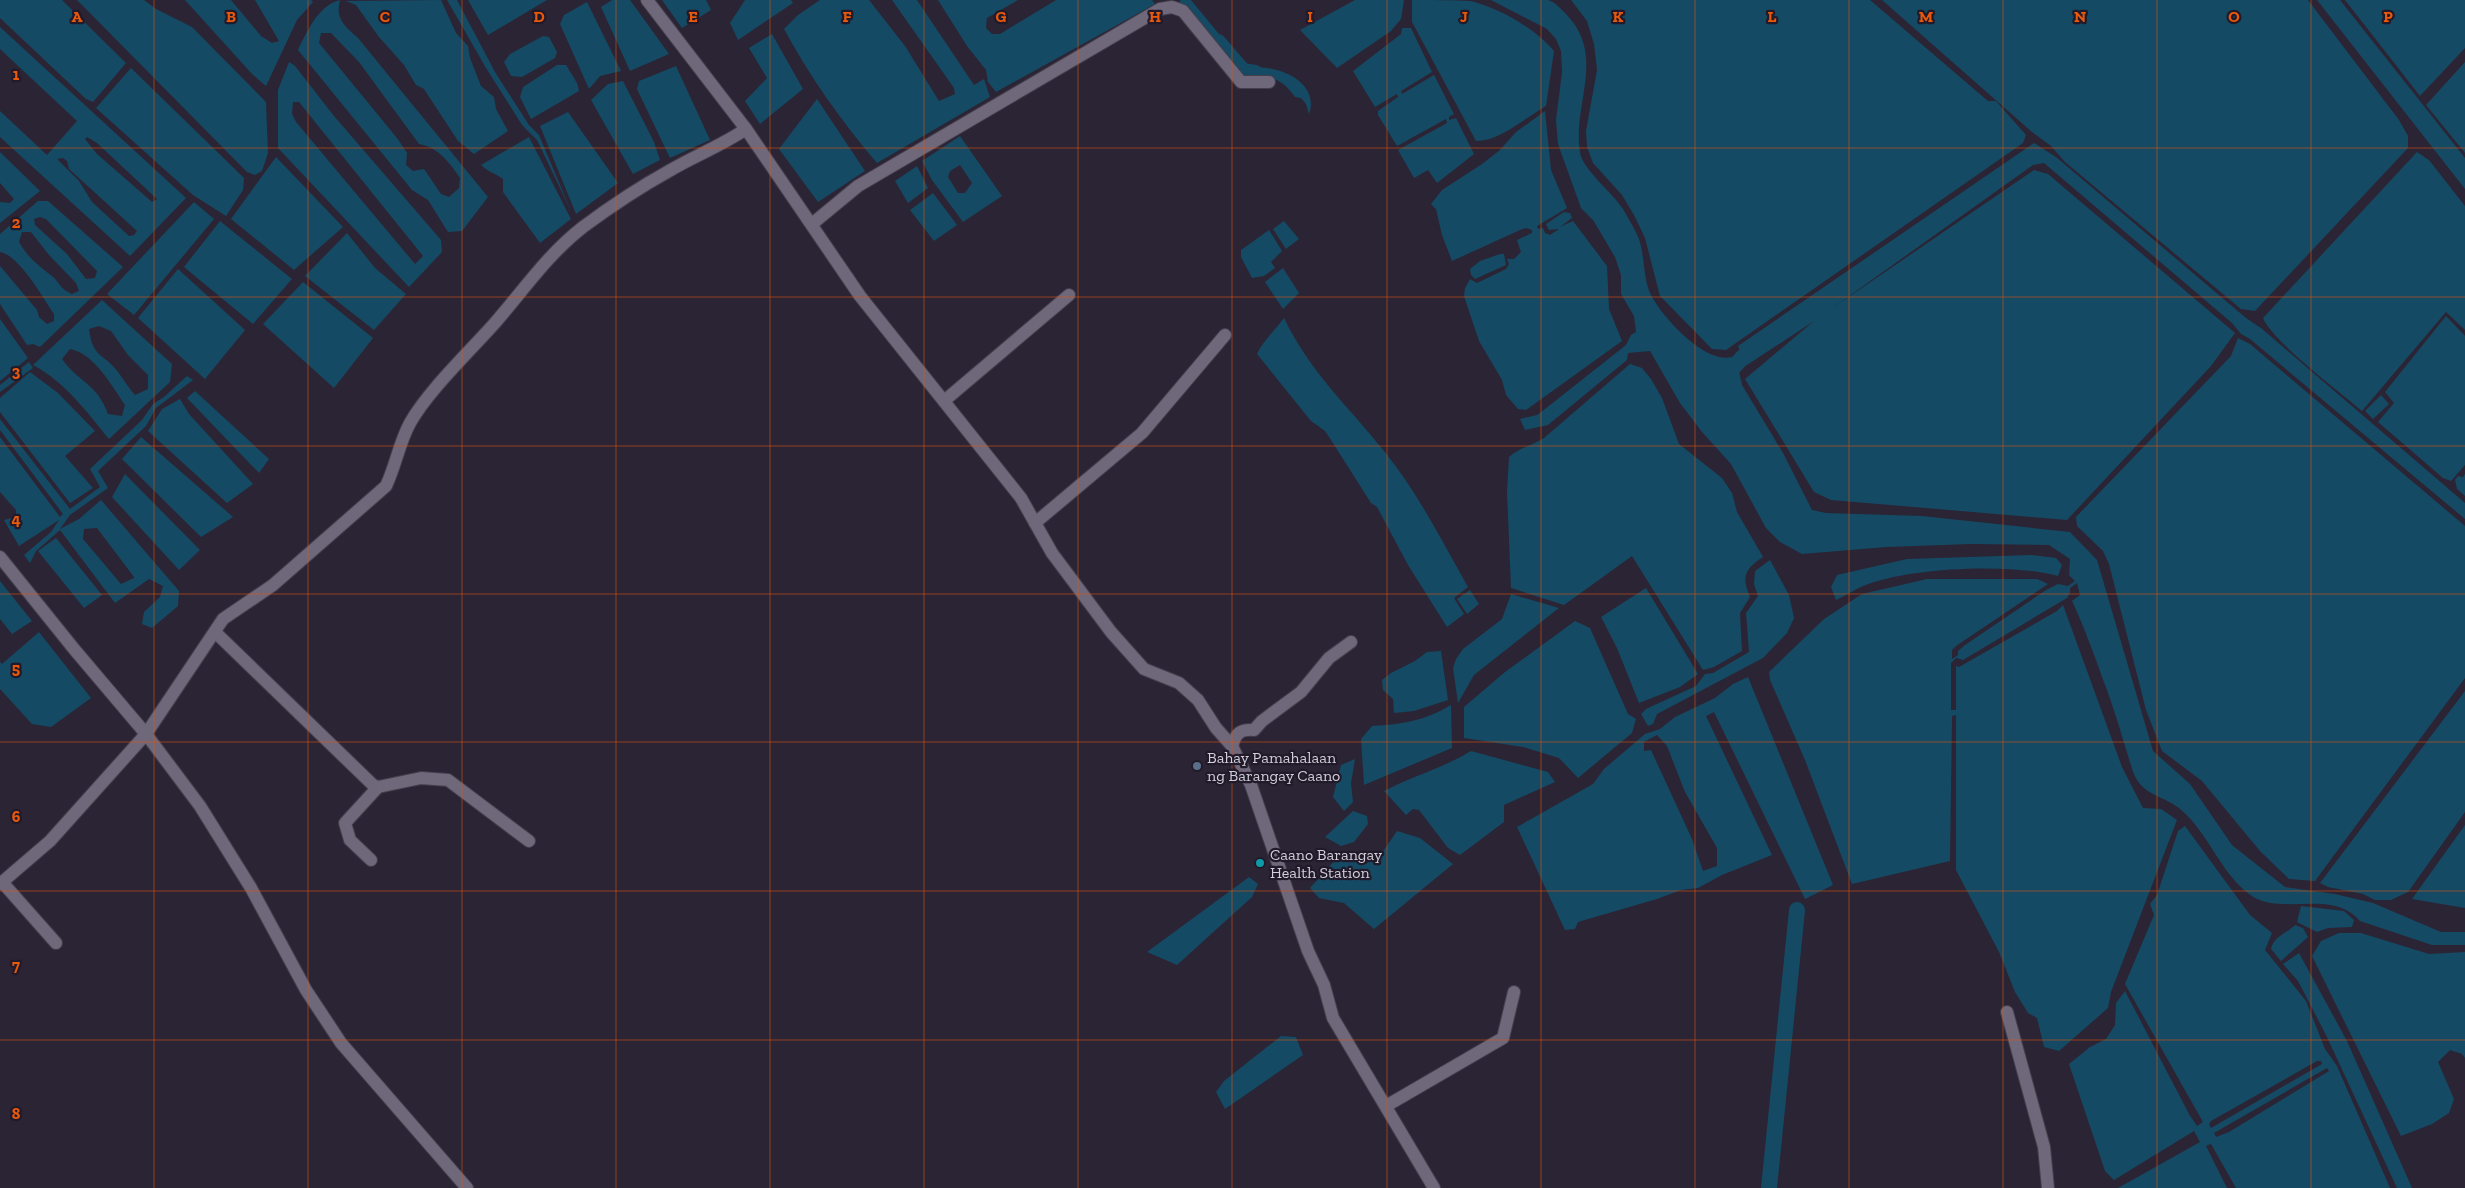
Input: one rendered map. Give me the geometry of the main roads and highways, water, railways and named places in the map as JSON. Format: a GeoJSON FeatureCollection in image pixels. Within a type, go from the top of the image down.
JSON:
{"type":"FeatureCollection","features":[{"type":"Feature","properties":{"kind":"water"},"geometry":{"type":"Polygon","coordinates":[[[0,0],[62,0],[126,63],[93,102],[86,99],[0,18],[0,0]]]}},
{"type":"Feature","properties":{"kind":"water"},"geometry":{"type":"Polygon","coordinates":[[[77,0],[144,0],[156,9],[192,27],[266,102],[268,153],[262,171],[255,175],[247,172],[77,0]]]}},
{"type":"Feature","properties":{"kind":"water"},"geometry":{"type":"Polygon","coordinates":[[[185,0],[231,0],[261,36],[272,43],[279,41],[255,0],[311,0],[313,2],[297,20],[266,86],[252,74],[185,0]]]}},
{"type":"Feature","properties":{"kind":"water"},"geometry":{"type":"Polygon","coordinates":[[[340,0],[339,12],[345,26],[358,38],[488,197],[462,231],[448,232],[428,200],[412,190],[298,50],[314,20],[326,7],[340,0]],[[321,33],[319,43],[397,138],[407,153],[406,165],[413,171],[424,169],[441,194],[449,197],[459,188],[460,178],[456,172],[438,152],[419,144],[359,62],[331,33],[321,33]]]}},
{"type":"Feature","properties":{"kind":"water"},"geometry":{"type":"Polygon","coordinates":[[[441,0],[456,33],[468,46],[470,58],[481,86],[494,97],[496,109],[508,131],[474,154],[458,141],[424,89],[416,85],[404,65],[379,37],[356,5],[346,1],[441,0]]]}},
{"type":"Feature","properties":{"kind":"water"},"geometry":{"type":"Polygon","coordinates":[[[447,0],[457,0],[495,72],[529,125],[539,135],[571,211],[537,140],[522,125],[486,68],[447,0]]]}},
{"type":"Feature","properties":{"kind":"water"},"geometry":{"type":"Polygon","coordinates":[[[468,0],[547,0],[488,35],[468,0]]]}},
{"type":"Feature","properties":{"kind":"water"},"geometry":{"type":"Polygon","coordinates":[[[612,0],[630,0],[669,54],[630,71],[601,7],[612,0]]]}},
{"type":"Feature","properties":{"kind":"water"},"geometry":{"type":"Polygon","coordinates":[[[662,0],[706,0],[711,10],[682,28],[662,0]]]}},
{"type":"Feature","properties":{"kind":"water"},"geometry":{"type":"Polygon","coordinates":[[[745,0],[791,0],[793,3],[738,40],[730,23],[745,0]]]}},
{"type":"Feature","properties":{"kind":"water"},"geometry":{"type":"Polygon","coordinates":[[[820,0],[869,0],[905,46],[939,101],[955,94],[954,88],[892,0],[917,0],[974,85],[984,79],[990,97],[877,163],[827,98],[804,64],[784,29],[798,15],[820,0]]]}},
{"type":"Feature","properties":{"kind":"water"},"geometry":{"type":"Polygon","coordinates":[[[938,0],[1018,0],[987,18],[986,28],[992,34],[1000,34],[1056,0],[1152,0],[1155,4],[996,92],[988,82],[986,70],[967,46],[938,0]]]}},
{"type":"Feature","properties":{"kind":"water"},"geometry":{"type":"Polygon","coordinates":[[[1181,0],[1191,0],[1237,56],[1229,62],[1178,3],[1181,0]]]}},
{"type":"Feature","properties":{"kind":"water"},"geometry":{"type":"Polygon","coordinates":[[[1355,0],[1404,0],[1401,19],[1391,31],[1337,68],[1300,30],[1355,0]]]}},
{"type":"Feature","properties":{"kind":"water"},"geometry":{"type":"Polygon","coordinates":[[[1412,0],[1471,1],[1482,4],[1516,20],[1536,34],[1554,51],[1546,106],[1503,133],[1485,140],[1476,141],[1412,22],[1412,0]]]}},
{"type":"Feature","properties":{"kind":"water"},"geometry":{"type":"Polygon","coordinates":[[[1491,0],[1548,0],[1566,14],[1578,30],[1584,47],[1586,63],[1579,134],[1582,159],[1623,209],[1636,231],[1641,246],[1648,289],[1664,315],[1685,337],[1697,346],[1721,357],[1731,357],[1739,371],[1742,385],[1783,453],[1812,510],[1826,513],[1922,516],[2070,532],[2097,560],[2153,751],[2190,784],[2232,845],[2285,887],[2335,894],[2373,903],[2441,932],[2465,932],[2465,945],[2432,945],[2360,921],[2348,911],[2335,906],[2275,904],[2261,901],[2239,885],[2190,818],[2175,805],[2146,790],[2136,778],[2108,693],[2087,635],[2072,601],[2080,595],[2077,583],[2070,588],[2067,598],[1963,660],[1956,658],[1951,663],[1951,710],[1956,710],[1956,666],[1959,667],[2057,611],[2063,605],[2122,767],[2143,808],[2161,809],[2177,820],[2111,992],[2108,1008],[2059,1051],[2044,1047],[2037,1018],[2028,1013],[2015,992],[1999,952],[1956,870],[1956,715],[1952,716],[1950,861],[1852,884],[1805,760],[1770,680],[1769,672],[1824,619],[1862,594],[1927,579],[2037,579],[2048,584],[1956,646],[1952,650],[1952,659],[1958,655],[1958,651],[1965,645],[2046,590],[2058,584],[2068,586],[2075,581],[2069,575],[2070,559],[2049,545],[1971,544],[1886,547],[1802,554],[1780,542],[1766,528],[1731,464],[1702,432],[1680,403],[1650,351],[1628,353],[1627,360],[1548,425],[1525,430],[1520,419],[1537,415],[1545,409],[1626,345],[1631,335],[1636,332],[1634,316],[1621,294],[1621,275],[1615,257],[1593,220],[1581,208],[1558,144],[1556,120],[1562,72],[1561,51],[1556,39],[1547,29],[1491,0]]]}},
{"type":"Feature","properties":{"kind":"water"},"geometry":{"type":"Polygon","coordinates":[[[1571,0],[1870,0],[1988,101],[1996,101],[2026,135],[2023,143],[1726,350],[1712,349],[1660,296],[1645,238],[1634,215],[1622,195],[1593,163],[1587,147],[1586,131],[1597,70],[1594,44],[1587,21],[1571,0]]]}},
{"type":"Feature","properties":{"kind":"water"},"geometry":{"type":"Polygon","coordinates":[[[1882,0],[2308,0],[2399,120],[2408,136],[2408,148],[2255,311],[2241,309],[2065,162],[2051,146],[2032,132],[1882,0]]]}},
{"type":"Feature","properties":{"kind":"water"},"geometry":{"type":"Polygon","coordinates":[[[2317,0],[2340,0],[2465,158],[2465,189],[2317,0]]]}},
{"type":"Feature","properties":{"kind":"water"},"geometry":{"type":"Polygon","coordinates":[[[2345,0],[2465,0],[2465,48],[2420,96],[2345,0]]]}},
{"type":"Feature","properties":{"kind":"water"},"geometry":{"type":"Polygon","coordinates":[[[587,2],[621,71],[600,76],[589,89],[560,24],[564,15],[587,2]]]}},
{"type":"Feature","properties":{"kind":"water"},"geometry":{"type":"Polygon","coordinates":[[[0,27],[186,198],[130,256],[0,137],[0,111],[47,155],[77,121],[0,49],[0,27]],[[87,137],[85,139],[97,154],[152,202],[157,199],[97,143],[87,137]],[[63,158],[57,159],[79,181],[92,202],[129,236],[134,235],[137,231],[69,169],[67,161],[63,158]]]}},
{"type":"Feature","properties":{"kind":"water"},"geometry":{"type":"Polygon","coordinates":[[[1402,28],[1411,28],[1432,72],[1401,91],[1402,94],[1434,75],[1454,114],[1449,117],[1449,120],[1456,118],[1474,154],[1437,183],[1428,170],[1414,178],[1398,150],[1447,123],[1446,119],[1397,146],[1378,115],[1378,111],[1398,97],[1397,94],[1375,107],[1353,71],[1401,34],[1402,28]]]}},
{"type":"Feature","properties":{"kind":"water"},"geometry":{"type":"Polygon","coordinates":[[[772,34],[803,89],[760,124],[745,101],[767,78],[749,48],[772,34]]]}},
{"type":"Feature","properties":{"kind":"water"},"geometry":{"type":"Polygon","coordinates":[[[543,36],[549,37],[557,52],[555,58],[522,77],[511,76],[504,62],[510,54],[543,36]]]}},
{"type":"Feature","properties":{"kind":"water"},"geometry":{"type":"Polygon","coordinates":[[[289,62],[295,66],[334,116],[441,240],[442,252],[409,287],[278,148],[278,90],[289,62]],[[293,102],[292,114],[296,122],[415,264],[423,256],[299,102],[293,102]]]}},
{"type":"Feature","properties":{"kind":"water"},"geometry":{"type":"Polygon","coordinates":[[[1242,62],[1248,69],[1270,68],[1293,76],[1302,83],[1308,92],[1311,102],[1309,114],[1306,104],[1301,98],[1295,97],[1279,81],[1267,78],[1244,79],[1233,70],[1242,62]]]}},
{"type":"Feature","properties":{"kind":"water"},"geometry":{"type":"Polygon","coordinates":[[[2465,62],[2465,153],[2426,105],[2465,62]]]}},
{"type":"Feature","properties":{"kind":"water"},"geometry":{"type":"Polygon","coordinates":[[[557,65],[566,65],[577,83],[579,91],[531,119],[520,97],[523,87],[557,65]]]}},
{"type":"Feature","properties":{"kind":"water"},"geometry":{"type":"Polygon","coordinates":[[[676,66],[710,140],[670,158],[637,89],[639,81],[676,66]]]}},
{"type":"Feature","properties":{"kind":"water"},"geometry":{"type":"Polygon","coordinates":[[[131,68],[244,178],[243,190],[226,216],[193,195],[96,108],[131,68]]]}},
{"type":"Feature","properties":{"kind":"water"},"geometry":{"type":"Polygon","coordinates":[[[623,81],[654,142],[660,160],[633,174],[591,100],[608,84],[623,81]]]}},
{"type":"Feature","properties":{"kind":"water"},"geometry":{"type":"Polygon","coordinates":[[[817,99],[865,171],[818,202],[779,149],[817,99]]]}},
{"type":"Feature","properties":{"kind":"water"},"geometry":{"type":"Polygon","coordinates":[[[1545,111],[1551,170],[1567,208],[1537,226],[1538,229],[1543,228],[1545,233],[1550,235],[1559,229],[1549,230],[1546,224],[1564,212],[1570,213],[1572,218],[1560,227],[1573,221],[1607,266],[1609,309],[1622,341],[1526,410],[1518,409],[1506,395],[1502,380],[1479,341],[1464,296],[1465,288],[1470,279],[1477,283],[1506,269],[1509,264],[1507,259],[1514,259],[1521,252],[1517,240],[1532,233],[1532,230],[1526,228],[1520,230],[1452,261],[1442,235],[1436,209],[1431,204],[1442,190],[1482,164],[1500,150],[1516,132],[1545,111]]]}},
{"type":"Feature","properties":{"kind":"water"},"geometry":{"type":"Polygon","coordinates":[[[568,112],[618,183],[576,214],[540,126],[568,112]]]}},
{"type":"Feature","properties":{"kind":"water"},"geometry":{"type":"Polygon","coordinates":[[[960,136],[1002,196],[963,222],[932,180],[922,161],[960,136]],[[960,165],[950,171],[948,177],[958,193],[965,193],[972,183],[960,165]]]}},
{"type":"Feature","properties":{"kind":"water"},"geometry":{"type":"Polygon","coordinates":[[[529,137],[571,219],[540,243],[503,192],[503,179],[481,165],[529,137]]]}},
{"type":"Feature","properties":{"kind":"water"},"geometry":{"type":"Polygon","coordinates":[[[2034,143],[2056,157],[2246,318],[2261,328],[2465,503],[2465,519],[2250,339],[2241,334],[2232,323],[2044,163],[2033,165],[1831,309],[2034,170],[2048,174],[2235,333],[2211,366],[2067,520],[1831,500],[1814,492],[1745,379],[1814,321],[1747,365],[1738,346],[2034,143]]]}},
{"type":"Feature","properties":{"kind":"water"},"geometry":{"type":"Polygon","coordinates":[[[0,152],[40,191],[0,223],[0,202],[10,203],[14,199],[0,183],[0,152]]]}},
{"type":"Feature","properties":{"kind":"water"},"geometry":{"type":"Polygon","coordinates":[[[2417,152],[2429,160],[2465,206],[2465,330],[2446,312],[2362,411],[2279,340],[2263,318],[2417,152]]]}},
{"type":"Feature","properties":{"kind":"water"},"geometry":{"type":"Polygon","coordinates":[[[276,157],[343,227],[294,270],[231,219],[276,157]]]}},
{"type":"Feature","properties":{"kind":"water"},"geometry":{"type":"Polygon","coordinates":[[[917,166],[928,188],[908,203],[895,181],[917,166]]]}},
{"type":"Feature","properties":{"kind":"water"},"geometry":{"type":"Polygon","coordinates":[[[933,193],[957,225],[934,241],[910,210],[933,193]]]}},
{"type":"Feature","properties":{"kind":"water"},"geometry":{"type":"Polygon","coordinates":[[[38,201],[48,201],[123,267],[40,347],[33,344],[27,345],[0,304],[0,266],[37,310],[39,317],[47,324],[54,321],[54,314],[23,269],[7,255],[0,252],[0,234],[38,201]],[[40,217],[34,219],[35,225],[67,254],[86,279],[95,278],[97,271],[46,219],[40,217]],[[22,232],[19,242],[30,257],[65,290],[72,294],[79,291],[76,283],[49,255],[31,232],[22,232]]]}},
{"type":"Feature","properties":{"kind":"water"},"geometry":{"type":"Polygon","coordinates":[[[194,202],[214,219],[134,315],[107,294],[194,202]]]}},
{"type":"Feature","properties":{"kind":"water"},"geometry":{"type":"Polygon","coordinates":[[[220,221],[292,279],[253,324],[184,267],[220,221]]]}},
{"type":"Feature","properties":{"kind":"water"},"geometry":{"type":"Polygon","coordinates":[[[1284,221],[1299,239],[1286,249],[1273,229],[1284,221]]]}},
{"type":"Feature","properties":{"kind":"water"},"geometry":{"type":"Polygon","coordinates":[[[1269,230],[1282,251],[1271,262],[1275,268],[1264,276],[1252,278],[1241,257],[1241,250],[1269,230]]]}},
{"type":"Feature","properties":{"kind":"water"},"geometry":{"type":"Polygon","coordinates":[[[347,233],[375,268],[406,294],[374,330],[305,276],[347,233]]]}},
{"type":"Feature","properties":{"kind":"water"},"geometry":{"type":"Polygon","coordinates":[[[1504,254],[1506,265],[1475,279],[1471,275],[1470,269],[1480,261],[1504,254]]]}},
{"type":"Feature","properties":{"kind":"water"},"geometry":{"type":"Polygon","coordinates":[[[1283,268],[1299,293],[1283,309],[1265,282],[1283,268]]]}},
{"type":"Feature","properties":{"kind":"water"},"geometry":{"type":"Polygon","coordinates":[[[178,269],[245,330],[205,379],[138,318],[178,269]]]}},
{"type":"Feature","properties":{"kind":"water"},"geometry":{"type":"Polygon","coordinates":[[[303,282],[373,338],[334,388],[263,324],[303,282]]]}},
{"type":"Feature","properties":{"kind":"water"},"geometry":{"type":"Polygon","coordinates":[[[102,300],[172,364],[170,382],[109,439],[84,408],[65,389],[45,372],[33,365],[102,300]],[[99,326],[89,329],[96,351],[113,366],[135,395],[148,389],[148,375],[128,355],[111,331],[99,326]],[[70,349],[62,359],[68,367],[93,389],[104,404],[108,414],[122,416],[125,405],[102,371],[87,357],[70,349]]]}},
{"type":"Feature","properties":{"kind":"water"},"geometry":{"type":"Polygon","coordinates":[[[2446,316],[2465,336],[2465,465],[2451,481],[2443,478],[2378,422],[2394,403],[2385,392],[2446,316]]]}},
{"type":"Feature","properties":{"kind":"water"},"geometry":{"type":"Polygon","coordinates":[[[1284,318],[1294,337],[1318,372],[1384,451],[1408,484],[1429,517],[1468,587],[1454,598],[1464,614],[1447,627],[1408,565],[1377,507],[1371,503],[1325,431],[1311,421],[1257,354],[1284,318]]]}},
{"type":"Feature","properties":{"kind":"water"},"geometry":{"type":"Polygon","coordinates":[[[0,319],[28,358],[0,381],[0,319]]]}},
{"type":"Feature","properties":{"kind":"water"},"geometry":{"type":"Polygon","coordinates":[[[2238,338],[2250,344],[2465,526],[2465,678],[2315,881],[2289,879],[2260,851],[2202,781],[2162,751],[2146,710],[2109,564],[2103,551],[2077,526],[2076,517],[2231,356],[2238,338]]]}},
{"type":"Feature","properties":{"kind":"water"},"geometry":{"type":"Polygon","coordinates":[[[29,362],[33,368],[0,392],[0,385],[29,362]]]}},
{"type":"Feature","properties":{"kind":"water"},"geometry":{"type":"Polygon","coordinates":[[[1630,364],[1642,368],[1651,379],[1662,398],[1679,444],[1722,478],[1732,493],[1737,512],[1763,557],[1752,565],[1745,578],[1750,597],[1740,613],[1742,651],[1714,667],[1703,670],[1632,556],[1564,605],[1511,588],[1507,491],[1509,457],[1544,438],[1630,364]]]}},
{"type":"Feature","properties":{"kind":"water"},"geometry":{"type":"Polygon","coordinates":[[[30,372],[58,393],[95,431],[65,456],[93,488],[70,503],[0,412],[0,398],[30,372]]]}},
{"type":"Feature","properties":{"kind":"water"},"geometry":{"type":"Polygon","coordinates":[[[187,376],[193,380],[156,408],[146,426],[98,471],[108,488],[70,515],[60,529],[79,519],[101,500],[179,591],[178,606],[152,628],[142,624],[144,612],[160,597],[163,586],[149,579],[115,603],[60,530],[36,551],[30,563],[24,555],[51,532],[59,520],[19,546],[4,520],[16,517],[16,510],[0,492],[0,437],[60,517],[63,514],[0,430],[0,419],[70,509],[100,487],[90,469],[142,420],[153,404],[164,397],[187,376]],[[97,528],[84,529],[83,539],[121,584],[134,577],[97,528]]]}},
{"type":"Feature","properties":{"kind":"water"},"geometry":{"type":"Polygon","coordinates":[[[195,391],[269,459],[259,473],[187,398],[195,391]]]}},
{"type":"Feature","properties":{"kind":"water"},"geometry":{"type":"Polygon","coordinates":[[[2381,395],[2389,404],[2373,419],[2365,411],[2381,395]]]}},
{"type":"Feature","properties":{"kind":"water"},"geometry":{"type":"Polygon","coordinates":[[[180,399],[189,414],[253,484],[227,503],[148,431],[162,409],[180,399]]]}},
{"type":"Feature","properties":{"kind":"water"},"geometry":{"type":"Polygon","coordinates":[[[141,437],[233,517],[201,537],[122,459],[141,437]]]}},
{"type":"Feature","properties":{"kind":"water"},"geometry":{"type":"Polygon","coordinates":[[[125,474],[200,550],[179,570],[112,497],[125,474]]]}},
{"type":"Feature","properties":{"kind":"water"},"geometry":{"type":"Polygon","coordinates":[[[2465,474],[2465,496],[2457,489],[2455,480],[2458,476],[2463,477],[2465,474]]]}},
{"type":"Feature","properties":{"kind":"water"},"geometry":{"type":"Polygon","coordinates":[[[56,538],[102,595],[84,608],[38,551],[56,538]]]}},
{"type":"Feature","properties":{"kind":"water"},"geometry":{"type":"Polygon","coordinates":[[[2031,555],[2056,558],[2062,565],[2058,576],[2014,569],[1988,568],[1933,571],[1883,580],[1863,586],[1836,600],[1831,587],[1837,575],[1907,559],[2031,555]]]}},
{"type":"Feature","properties":{"kind":"water"},"geometry":{"type":"Polygon","coordinates":[[[1770,560],[1789,595],[1794,618],[1787,633],[1763,658],[1657,714],[1653,724],[1648,726],[1641,714],[1646,709],[1696,686],[1705,674],[1713,673],[1749,652],[1746,613],[1758,596],[1754,584],[1755,571],[1770,560]]]}},
{"type":"Feature","properties":{"kind":"water"},"geometry":{"type":"Polygon","coordinates":[[[0,581],[32,621],[12,634],[0,619],[0,581]]]}},
{"type":"Feature","properties":{"kind":"water"},"geometry":{"type":"Polygon","coordinates":[[[1646,588],[1698,674],[1680,687],[1639,703],[1617,648],[1601,617],[1646,588]]]}},
{"type":"Feature","properties":{"kind":"water"},"geometry":{"type":"Polygon","coordinates":[[[1470,590],[1479,604],[1467,614],[1457,599],[1470,590]]]}},
{"type":"Feature","properties":{"kind":"water"},"geometry":{"type":"Polygon","coordinates":[[[1511,594],[1559,608],[1474,675],[1458,703],[1453,668],[1456,659],[1463,649],[1502,619],[1511,594]]]}},
{"type":"Feature","properties":{"kind":"water"},"geometry":{"type":"Polygon","coordinates":[[[1575,621],[1590,628],[1628,714],[1636,719],[1632,733],[1578,778],[1559,758],[1523,747],[1464,738],[1464,707],[1505,672],[1575,621]]]}},
{"type":"Feature","properties":{"kind":"water"},"geometry":{"type":"Polygon","coordinates":[[[39,632],[91,698],[51,727],[32,724],[0,689],[0,662],[2,664],[39,632]]]}},
{"type":"Feature","properties":{"kind":"water"},"geometry":{"type":"Polygon","coordinates":[[[1441,651],[1448,700],[1414,711],[1394,713],[1393,699],[1383,690],[1382,680],[1427,652],[1441,651]]]}},
{"type":"Feature","properties":{"kind":"water"},"geometry":{"type":"Polygon","coordinates":[[[1748,677],[1833,885],[1805,899],[1714,712],[1706,716],[1772,855],[1722,875],[1698,888],[1681,890],[1578,922],[1575,929],[1565,930],[1517,827],[1593,784],[1604,769],[1645,734],[1660,729],[1675,717],[1715,698],[1733,684],[1748,677]],[[1657,735],[1644,742],[1644,751],[1651,750],[1692,839],[1703,871],[1717,866],[1717,848],[1685,792],[1667,746],[1657,735]]]}},
{"type":"Feature","properties":{"kind":"water"},"geometry":{"type":"Polygon","coordinates":[[[2465,691],[2465,812],[2408,892],[2391,900],[2375,900],[2363,894],[2328,887],[2320,883],[2465,691]]]}},
{"type":"Feature","properties":{"kind":"water"},"geometry":{"type":"Polygon","coordinates":[[[1451,705],[1452,748],[1364,785],[1361,739],[1372,726],[1413,721],[1432,715],[1451,705]]]}},
{"type":"Feature","properties":{"kind":"water"},"geometry":{"type":"Polygon","coordinates":[[[1471,751],[1548,772],[1555,782],[1504,805],[1504,822],[1460,855],[1448,848],[1419,810],[1413,809],[1406,815],[1384,791],[1471,751]]]}},
{"type":"Feature","properties":{"kind":"water"},"geometry":{"type":"Polygon","coordinates":[[[1355,759],[1351,783],[1353,802],[1344,811],[1333,797],[1341,765],[1355,759]]]}},
{"type":"Feature","properties":{"kind":"water"},"geometry":{"type":"Polygon","coordinates":[[[1353,811],[1367,816],[1368,824],[1354,842],[1341,846],[1325,837],[1353,811]]]}},
{"type":"Feature","properties":{"kind":"water"},"geometry":{"type":"Polygon","coordinates":[[[2465,825],[2465,908],[2412,899],[2465,825]]]}},
{"type":"Feature","properties":{"kind":"water"},"geometry":{"type":"Polygon","coordinates":[[[2185,826],[2250,915],[2272,933],[2265,950],[2306,1001],[2325,1049],[2337,1066],[2390,1188],[2236,1188],[2211,1144],[2206,1146],[2227,1188],[2118,1188],[2200,1142],[2194,1131],[2114,1180],[2105,1171],[2069,1064],[2090,1047],[2106,1039],[2115,1025],[2116,1003],[2125,991],[2189,1114],[2197,1126],[2203,1122],[2125,984],[2154,915],[2150,904],[2157,895],[2178,831],[2185,826]],[[2317,1061],[2211,1121],[2209,1124],[2211,1128],[2322,1064],[2321,1061],[2317,1061]],[[2327,1068],[2214,1133],[2216,1137],[2229,1132],[2329,1071],[2327,1068]]]}},
{"type":"Feature","properties":{"kind":"water"},"geometry":{"type":"Polygon","coordinates":[[[1397,831],[1420,838],[1453,864],[1374,929],[1344,903],[1319,898],[1310,888],[1338,857],[1346,856],[1366,864],[1384,850],[1397,831]]]}},
{"type":"Feature","properties":{"kind":"water"},"geometry":{"type":"Polygon","coordinates":[[[1249,877],[1258,884],[1252,897],[1177,965],[1147,952],[1249,877]]]}},
{"type":"Feature","properties":{"kind":"water"},"geometry":{"type":"Polygon","coordinates":[[[2301,906],[2344,911],[2354,920],[2352,927],[2328,928],[2317,932],[2297,922],[2301,906]]]}},
{"type":"Feature","properties":{"kind":"water"},"geometry":{"type":"Polygon","coordinates":[[[2295,925],[2303,928],[2308,937],[2281,961],[2271,949],[2272,945],[2277,938],[2295,925]]]}},
{"type":"Feature","properties":{"kind":"water"},"geometry":{"type":"Polygon","coordinates":[[[2339,933],[2361,933],[2429,954],[2465,952],[2465,1058],[2462,1054],[2450,1050],[2438,1062],[2454,1099],[2449,1113],[2432,1124],[2401,1136],[2312,956],[2321,941],[2339,933]]]}},
{"type":"Feature","properties":{"kind":"water"},"geometry":{"type":"Polygon","coordinates":[[[2299,953],[2347,1041],[2412,1188],[2397,1188],[2326,1035],[2298,981],[2283,964],[2299,953]]]}},
{"type":"Feature","properties":{"kind":"water"},"geometry":{"type":"Polygon","coordinates":[[[1281,1036],[1296,1037],[1303,1055],[1225,1109],[1216,1092],[1224,1081],[1281,1036]]]}},
{"type":"Feature","properties":{"kind":"waterway"},"geometry":{"type":"LineString","coordinates":[[1218,42],[1243,71],[1255,73]]}},
{"type":"Feature","properties":{"kind":"waterway"},"geometry":{"type":"LineString","coordinates":[[1721,380],[1746,354],[1759,344]]}},
{"type":"Feature","properties":{"kind":"waterway"},"geometry":{"type":"LineString","coordinates":[[1769,1188],[1797,910]]}},
{"type":"Feature","properties":{"kind":"place","name":"Bahay Pamahalaan ng Barangay Caano"},"geometry":{"type":"Point","coordinates":[1197,766]}},
{"type":"Feature","properties":{"kind":"place","name":"Caano Barangay Health Station"},"geometry":{"type":"Point","coordinates":[1260,863]}}]}
